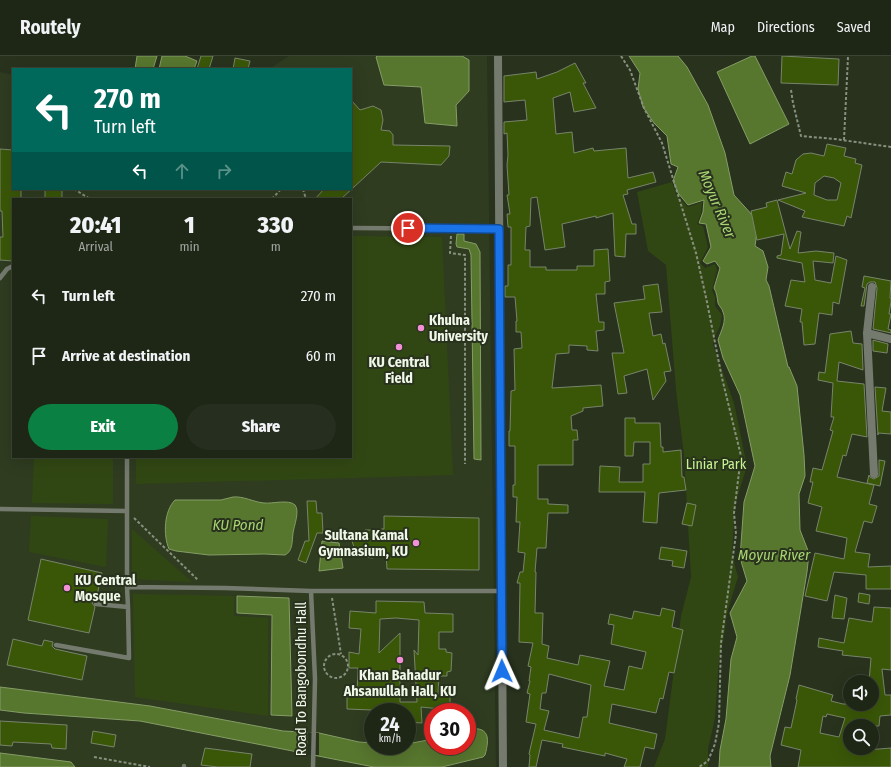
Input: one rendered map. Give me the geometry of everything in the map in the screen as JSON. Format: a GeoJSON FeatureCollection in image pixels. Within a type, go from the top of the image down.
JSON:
{"type":"FeatureCollection","features":[{"type":"Feature","properties":{"kind":"street"},"geometry":{"type":"LineString","coordinates":[[498,56],[503,767]]}},
{"type":"Feature","properties":{"kind":"street"},"geometry":{"type":"LineString","coordinates":[[872,287],[867,333],[874,474]]}},
{"type":"Feature","properties":{"kind":"street"},"geometry":{"type":"LineString","coordinates":[[867,333],[891,339]]}},
{"type":"Feature","properties":{"kind":"lane"},"geometry":{"type":"LineString","coordinates":[[352,228],[499,229]]}},
{"type":"Feature","properties":{"kind":"lane"},"geometry":{"type":"LineString","coordinates":[[0,278],[12,267]]}},
{"type":"Feature","properties":{"kind":"lane"},"geometry":{"type":"LineString","coordinates":[[56,645],[129,658],[127,587],[128,458]]}},
{"type":"Feature","properties":{"kind":"lane"},"geometry":{"type":"LineString","coordinates":[[0,509],[128,511]]}},
{"type":"Feature","properties":{"kind":"lane"},"geometry":{"type":"LineString","coordinates":[[127,587],[311,591],[502,591]]}},
{"type":"Feature","properties":{"kind":"lane","name":"Road To Bangobondhu Hall"},"geometry":{"type":"LineString","coordinates":[[311,591],[315,679],[312,767]]}},
{"type":"Feature","properties":{"kind":"lane"},"geometry":{"type":"LineString","coordinates":[[96,604],[128,607]]}},
{"type":"Feature","properties":{"kind":"path"},"geometry":{"type":"LineString","coordinates":[[621,56],[630,70],[644,108],[662,143],[694,246],[722,378],[741,456],[734,513],[736,534],[721,643],[719,723],[715,744],[708,761],[699,767]]}},
{"type":"Feature","properties":{"kind":"path"},"geometry":{"type":"LineString","coordinates":[[844,140],[848,57]]}},
{"type":"Feature","properties":{"kind":"path"},"geometry":{"type":"LineString","coordinates":[[791,90],[801,136],[844,140],[891,147]]}},
{"type":"Feature","properties":{"kind":"path"},"geometry":{"type":"LineString","coordinates":[[76,190],[88,198]]}},
{"type":"Feature","properties":{"kind":"path"},"geometry":{"type":"LineString","coordinates":[[273,198],[280,190]]}},
{"type":"Feature","properties":{"kind":"path"},"geometry":{"type":"LineString","coordinates":[[451,229],[450,254],[465,255],[465,464]]}},
{"type":"Feature","properties":{"kind":"path"},"geometry":{"type":"LineString","coordinates":[[128,511],[206,588]]}},
{"type":"Feature","properties":{"kind":"path"},"geometry":{"type":"LineString","coordinates":[[331,590],[341,654],[348,660],[349,669],[344,676],[336,679],[328,676],[323,668],[325,660],[332,654],[341,654]]}},
{"type":"Feature","properties":{"kind":"path"},"geometry":{"type":"LineString","coordinates":[[94,757],[150,767]]}},
{"type":"Feature","properties":{"kind":"shaded area","name":"Khulna University"},"geometry":{"type":"Polygon","coordinates":[[[289,56],[487,56],[496,767],[0,767],[0,72],[12,75],[12,190],[352,190],[352,68],[271,68],[289,56]]]}},
{"type":"Feature","properties":{"kind":"green space","name":"Liniar Park"},"geometry":{"type":"Polygon","coordinates":[[[672,182],[676,194],[688,207],[702,202],[701,213],[697,224],[703,226],[708,247],[700,263],[705,268],[715,264],[717,270],[712,290],[715,297],[715,306],[722,315],[720,326],[714,338],[713,345],[734,403],[747,466],[735,505],[732,554],[738,577],[727,613],[724,637],[719,658],[715,718],[708,749],[708,767],[654,767],[665,739],[681,616],[691,577],[684,455],[676,390],[666,265],[648,251],[637,192],[672,182]]]}},
{"type":"Feature","properties":{"kind":"green space","name":"KU Central Field"},"geometry":{"type":"Polygon","coordinates":[[[352,236],[442,237],[453,475],[136,484],[136,458],[352,458],[352,236]]]}},
{"type":"Feature","properties":{"kind":"green space"},"geometry":{"type":"Polygon","coordinates":[[[34,458],[113,458],[113,504],[32,503],[34,458]]]}},
{"type":"Feature","properties":{"kind":"green space"},"geometry":{"type":"Polygon","coordinates":[[[31,516],[108,519],[106,567],[29,552],[31,516]]]}},
{"type":"Feature","properties":{"kind":"green space"},"geometry":{"type":"Polygon","coordinates":[[[132,529],[192,582],[132,579],[132,529]]]}},
{"type":"Feature","properties":{"kind":"green space"},"geometry":{"type":"Polygon","coordinates":[[[133,594],[234,596],[234,616],[268,618],[268,716],[135,697],[133,594]]]}},
{"type":"Feature","properties":{"kind":"water"},"geometry":{"type":"Polygon","coordinates":[[[137,56],[157,56],[153,68],[135,68],[137,56]]]}},
{"type":"Feature","properties":{"kind":"water"},"geometry":{"type":"Polygon","coordinates":[[[162,56],[185,56],[197,61],[194,68],[159,68],[162,56]]]}},
{"type":"Feature","properties":{"kind":"water"},"geometry":{"type":"Polygon","coordinates":[[[462,56],[469,60],[469,91],[456,105],[457,126],[425,123],[421,87],[384,85],[376,57],[462,56]]]}},
{"type":"Feature","properties":{"kind":"water","name":"Moyur River"},"geometry":{"type":"Polygon","coordinates":[[[629,56],[678,56],[687,67],[708,105],[725,153],[734,195],[754,217],[757,232],[755,246],[763,251],[768,267],[766,280],[769,286],[788,367],[797,386],[805,476],[799,494],[800,530],[809,553],[790,675],[770,756],[771,767],[719,767],[720,750],[726,719],[731,659],[737,637],[730,613],[747,581],[740,558],[744,502],[755,466],[740,395],[723,358],[718,340],[723,326],[724,315],[718,303],[714,288],[720,268],[715,261],[707,264],[703,261],[711,247],[706,224],[699,223],[703,212],[704,200],[688,205],[678,193],[673,181],[678,167],[671,164],[667,136],[654,123],[643,107],[638,89],[640,73],[629,56]]]}},
{"type":"Feature","properties":{"kind":"water"},"geometry":{"type":"Polygon","coordinates":[[[755,56],[789,124],[750,144],[717,72],[755,56]]]}},
{"type":"Feature","properties":{"kind":"water"},"geometry":{"type":"Polygon","coordinates":[[[457,234],[464,234],[464,241],[476,244],[480,252],[481,460],[474,459],[471,255],[469,249],[457,247],[457,234]]]}},
{"type":"Feature","properties":{"kind":"water","name":"KU Pond"},"geometry":{"type":"Polygon","coordinates":[[[241,497],[264,503],[289,502],[295,505],[297,511],[296,519],[292,546],[288,553],[285,555],[209,555],[169,549],[165,530],[169,510],[175,500],[221,500],[241,497]]]}},
{"type":"Feature","properties":{"kind":"water"},"geometry":{"type":"Polygon","coordinates":[[[322,541],[339,543],[343,568],[319,571],[322,541]]]}},
{"type":"Feature","properties":{"kind":"water"},"geometry":{"type":"Polygon","coordinates":[[[237,596],[289,598],[292,716],[271,715],[272,615],[237,613],[237,596]]]}},
{"type":"Feature","properties":{"kind":"water"},"geometry":{"type":"Polygon","coordinates":[[[0,687],[150,706],[283,731],[319,733],[364,742],[364,755],[416,755],[416,742],[424,741],[424,755],[476,755],[476,729],[484,731],[487,738],[487,743],[485,755],[483,757],[442,767],[374,767],[140,721],[0,710],[0,687]]]}},
{"type":"Feature","properties":{"kind":"water"},"geometry":{"type":"Polygon","coordinates":[[[0,753],[71,762],[75,767],[0,767],[0,753]]]}},
{"type":"Feature","properties":{"kind":"pier"},"geometry":{"type":"Polygon","coordinates":[[[308,732],[319,733],[319,755],[307,755],[308,732]]]}},
{"type":"Feature","properties":{"kind":"building"},"geometry":{"type":"Polygon","coordinates":[[[201,56],[213,56],[209,68],[197,68],[201,56]]]}},
{"type":"Feature","properties":{"kind":"building"},"geometry":{"type":"Polygon","coordinates":[[[782,56],[839,59],[838,85],[781,83],[782,56]]]}},
{"type":"Feature","properties":{"kind":"building"},"geometry":{"type":"Polygon","coordinates":[[[235,58],[250,61],[248,68],[233,68],[235,58]]]}},
{"type":"Feature","properties":{"kind":"building"},"geometry":{"type":"Polygon","coordinates":[[[575,63],[586,83],[583,83],[596,108],[574,112],[570,92],[553,98],[556,134],[572,132],[574,153],[593,148],[594,151],[626,148],[628,178],[653,172],[656,182],[627,190],[628,194],[623,195],[632,224],[636,224],[636,234],[626,234],[625,257],[615,256],[613,213],[596,218],[596,216],[562,224],[565,247],[545,250],[537,197],[531,198],[530,226],[526,227],[525,250],[530,250],[530,267],[546,267],[546,270],[577,270],[577,266],[594,266],[594,250],[608,249],[610,281],[605,282],[605,294],[596,294],[599,322],[604,322],[604,330],[596,331],[598,351],[587,350],[587,346],[569,345],[569,353],[556,354],[552,388],[601,385],[603,406],[583,408],[583,411],[571,416],[572,430],[577,430],[578,440],[573,440],[573,465],[538,465],[538,499],[548,499],[548,504],[568,505],[568,513],[548,513],[546,548],[537,548],[535,572],[535,613],[543,613],[542,644],[549,646],[547,658],[578,665],[580,655],[610,661],[604,686],[624,690],[629,666],[642,669],[646,652],[611,644],[614,625],[608,624],[610,614],[632,619],[634,611],[660,616],[662,608],[675,611],[672,627],[683,630],[674,673],[669,672],[663,699],[660,698],[656,713],[612,704],[609,723],[657,734],[654,749],[645,747],[640,767],[624,767],[627,759],[605,753],[605,756],[562,747],[563,744],[542,740],[536,767],[529,767],[529,754],[536,724],[526,722],[530,694],[527,693],[531,667],[528,666],[533,643],[519,642],[520,583],[517,583],[520,572],[523,572],[525,553],[518,552],[520,522],[516,522],[517,497],[513,497],[513,485],[515,485],[515,446],[509,446],[511,391],[515,390],[514,349],[522,348],[521,332],[516,332],[517,321],[515,297],[505,297],[505,286],[508,286],[508,265],[511,265],[511,227],[508,227],[507,214],[510,214],[507,195],[509,195],[507,133],[504,134],[504,122],[527,120],[525,100],[504,102],[504,76],[536,72],[537,79],[557,72],[575,63]],[[549,674],[546,693],[542,693],[540,709],[549,711],[544,730],[579,738],[583,717],[587,717],[591,685],[549,674]]]}},
{"type":"Feature","properties":{"kind":"building"},"geometry":{"type":"Polygon","coordinates":[[[352,101],[360,110],[373,106],[381,110],[383,120],[381,130],[390,131],[393,135],[393,145],[450,146],[449,156],[441,165],[381,162],[352,189],[352,101]]]}},
{"type":"Feature","properties":{"kind":"building"},"geometry":{"type":"Polygon","coordinates":[[[827,144],[846,148],[844,156],[856,159],[855,163],[862,165],[851,218],[847,216],[844,226],[802,217],[805,211],[778,200],[806,193],[782,186],[786,172],[792,174],[796,160],[803,154],[811,153],[824,156],[827,144]],[[824,176],[815,183],[814,195],[827,200],[837,200],[841,183],[834,178],[824,176]]]}},
{"type":"Feature","properties":{"kind":"building"},"geometry":{"type":"Polygon","coordinates":[[[0,149],[12,150],[12,190],[21,190],[21,198],[12,198],[12,261],[0,260],[0,237],[3,237],[2,211],[0,211],[0,149]]]}},
{"type":"Feature","properties":{"kind":"building"},"geometry":{"type":"Polygon","coordinates":[[[45,190],[62,190],[62,198],[45,198],[45,190]]]}},
{"type":"Feature","properties":{"kind":"building"},"geometry":{"type":"Polygon","coordinates":[[[323,190],[351,190],[342,198],[316,198],[323,190]]]}},
{"type":"Feature","properties":{"kind":"building"},"geometry":{"type":"Polygon","coordinates":[[[777,200],[790,249],[797,231],[801,232],[798,253],[816,251],[834,253],[833,263],[813,261],[815,280],[831,283],[836,256],[847,260],[839,304],[833,302],[832,315],[819,313],[815,344],[804,345],[802,322],[800,322],[802,309],[785,306],[791,280],[805,282],[802,263],[777,258],[777,256],[781,255],[784,234],[757,240],[751,211],[767,207],[766,203],[777,200]]]}},
{"type":"Feature","properties":{"kind":"building"},"geometry":{"type":"Polygon","coordinates":[[[864,276],[891,281],[891,302],[889,314],[891,314],[888,329],[891,330],[891,333],[873,329],[877,288],[875,282],[870,282],[867,284],[864,306],[861,306],[865,288],[862,287],[864,276]]]}},
{"type":"Feature","properties":{"kind":"building"},"geometry":{"type":"Polygon","coordinates":[[[658,284],[662,312],[649,313],[653,336],[661,334],[663,344],[665,343],[671,371],[664,372],[666,381],[653,400],[647,369],[624,376],[627,393],[618,394],[612,353],[624,353],[614,303],[645,299],[643,286],[658,284]]]}},
{"type":"Feature","properties":{"kind":"building"},"geometry":{"type":"Polygon","coordinates":[[[851,331],[853,343],[862,344],[863,370],[839,362],[837,381],[864,384],[867,437],[852,434],[846,456],[843,455],[837,477],[874,485],[869,504],[877,506],[872,523],[864,521],[855,552],[870,554],[868,567],[891,566],[891,589],[866,589],[866,575],[834,572],[827,601],[805,596],[815,553],[844,559],[847,538],[816,531],[822,507],[808,503],[813,482],[810,482],[813,468],[822,470],[833,431],[830,430],[834,417],[831,417],[833,383],[818,380],[819,372],[825,373],[830,334],[851,331]]]}},
{"type":"Feature","properties":{"kind":"building"},"geometry":{"type":"Polygon","coordinates":[[[873,340],[888,344],[887,353],[873,351],[873,340]]]}},
{"type":"Feature","properties":{"kind":"building"},"geometry":{"type":"Polygon","coordinates":[[[875,387],[886,388],[882,411],[891,412],[891,434],[878,433],[878,435],[875,387]]]}},
{"type":"Feature","properties":{"kind":"building"},"geometry":{"type":"Polygon","coordinates":[[[625,418],[635,418],[635,423],[660,423],[661,447],[663,447],[663,452],[681,450],[682,477],[684,477],[686,490],[659,493],[657,523],[643,522],[645,492],[599,492],[600,466],[620,467],[619,482],[643,482],[643,464],[650,464],[650,442],[634,442],[633,456],[625,456],[625,418]]]}},
{"type":"Feature","properties":{"kind":"building"},"geometry":{"type":"Polygon","coordinates":[[[879,460],[885,461],[880,486],[867,483],[869,475],[874,479],[879,476],[879,460]]]}},
{"type":"Feature","properties":{"kind":"building"},"geometry":{"type":"Polygon","coordinates":[[[307,501],[316,501],[317,513],[322,513],[323,533],[317,533],[306,563],[298,560],[305,541],[309,541],[307,501]]]}},
{"type":"Feature","properties":{"kind":"building"},"geometry":{"type":"Polygon","coordinates":[[[687,503],[696,505],[692,526],[682,524],[687,503]]]}},
{"type":"Feature","properties":{"kind":"building","name":"Sultana Kamal Gymnasium, KU"},"geometry":{"type":"Polygon","coordinates":[[[384,516],[479,518],[479,570],[387,569],[386,554],[372,558],[361,556],[356,553],[352,541],[359,541],[359,535],[361,535],[365,530],[384,529],[384,516]]]}},
{"type":"Feature","properties":{"kind":"building"},"geometry":{"type":"Polygon","coordinates":[[[661,547],[687,551],[684,568],[672,566],[673,561],[659,559],[661,547]]]}},
{"type":"Feature","properties":{"kind":"building","name":"KU Central Mosque"},"geometry":{"type":"Polygon","coordinates":[[[41,559],[102,573],[96,600],[92,603],[95,607],[89,633],[28,620],[41,559]]]}},
{"type":"Feature","properties":{"kind":"building"},"geometry":{"type":"Polygon","coordinates":[[[859,593],[870,595],[869,604],[858,602],[859,593]]]}},
{"type":"Feature","properties":{"kind":"building"},"geometry":{"type":"Polygon","coordinates":[[[835,595],[847,598],[844,619],[832,618],[835,595]]]}},
{"type":"Feature","properties":{"kind":"building","name":"Khan Bahadur Ahsanullah Hall, KU"},"geometry":{"type":"Polygon","coordinates":[[[376,601],[424,602],[425,613],[453,614],[453,632],[439,632],[439,649],[446,649],[446,652],[452,653],[451,671],[447,672],[447,676],[439,676],[438,694],[450,695],[450,703],[424,703],[424,707],[421,707],[422,723],[416,723],[416,703],[364,703],[364,710],[347,709],[347,693],[357,693],[358,668],[349,668],[349,652],[359,654],[361,629],[349,628],[350,611],[376,613],[376,601]],[[396,618],[380,619],[379,653],[400,633],[400,702],[417,702],[414,650],[418,655],[419,620],[396,618]]]}},
{"type":"Feature","properties":{"kind":"building"},"geometry":{"type":"Polygon","coordinates":[[[874,607],[891,608],[891,670],[882,669],[885,695],[891,695],[891,715],[880,716],[879,726],[879,719],[845,719],[827,714],[826,717],[823,716],[820,733],[839,737],[843,724],[843,755],[879,755],[879,749],[891,748],[891,767],[798,767],[801,750],[781,745],[785,727],[791,728],[799,685],[833,695],[831,701],[843,704],[843,711],[879,711],[879,675],[870,675],[871,658],[842,655],[843,651],[818,647],[819,638],[844,643],[849,618],[872,622],[874,607]]]}},
{"type":"Feature","properties":{"kind":"building"},"geometry":{"type":"Polygon","coordinates":[[[13,639],[42,646],[44,640],[53,642],[52,646],[55,649],[87,656],[82,680],[7,665],[13,639]]]}},
{"type":"Feature","properties":{"kind":"building"},"geometry":{"type":"Polygon","coordinates":[[[0,721],[67,725],[66,749],[52,748],[51,744],[13,742],[12,746],[0,745],[0,721]]]}},
{"type":"Feature","properties":{"kind":"building"},"geometry":{"type":"Polygon","coordinates":[[[93,731],[116,735],[114,747],[91,743],[93,731]]]}},
{"type":"Feature","properties":{"kind":"building"},"geometry":{"type":"Polygon","coordinates":[[[205,748],[252,754],[250,767],[218,767],[201,765],[205,748]]]}},
{"type":"Feature","properties":{"kind":"place","name":"Khulna University"},"geometry":{"type":"Point","coordinates":[421,328]}},
{"type":"Feature","properties":{"kind":"place","name":"KU Central Field"},"geometry":{"type":"Point","coordinates":[399,347]}},
{"type":"Feature","properties":{"kind":"place","name":"Sultana Kamal Gymnasium, KU"},"geometry":{"type":"Point","coordinates":[416,543]}},
{"type":"Feature","properties":{"kind":"place","name":"KU Central Mosque"},"geometry":{"type":"Point","coordinates":[67,588]}},
{"type":"Feature","properties":{"kind":"place","name":"Khan Bahadur Ahsanullah Hall, KU"},"geometry":{"type":"Point","coordinates":[400,660]}},
{"type":"Feature","properties":{"kind":"route"},"geometry":{"type":"LineString","coordinates":[[408,228],[499,229],[502,671]]}}]}
